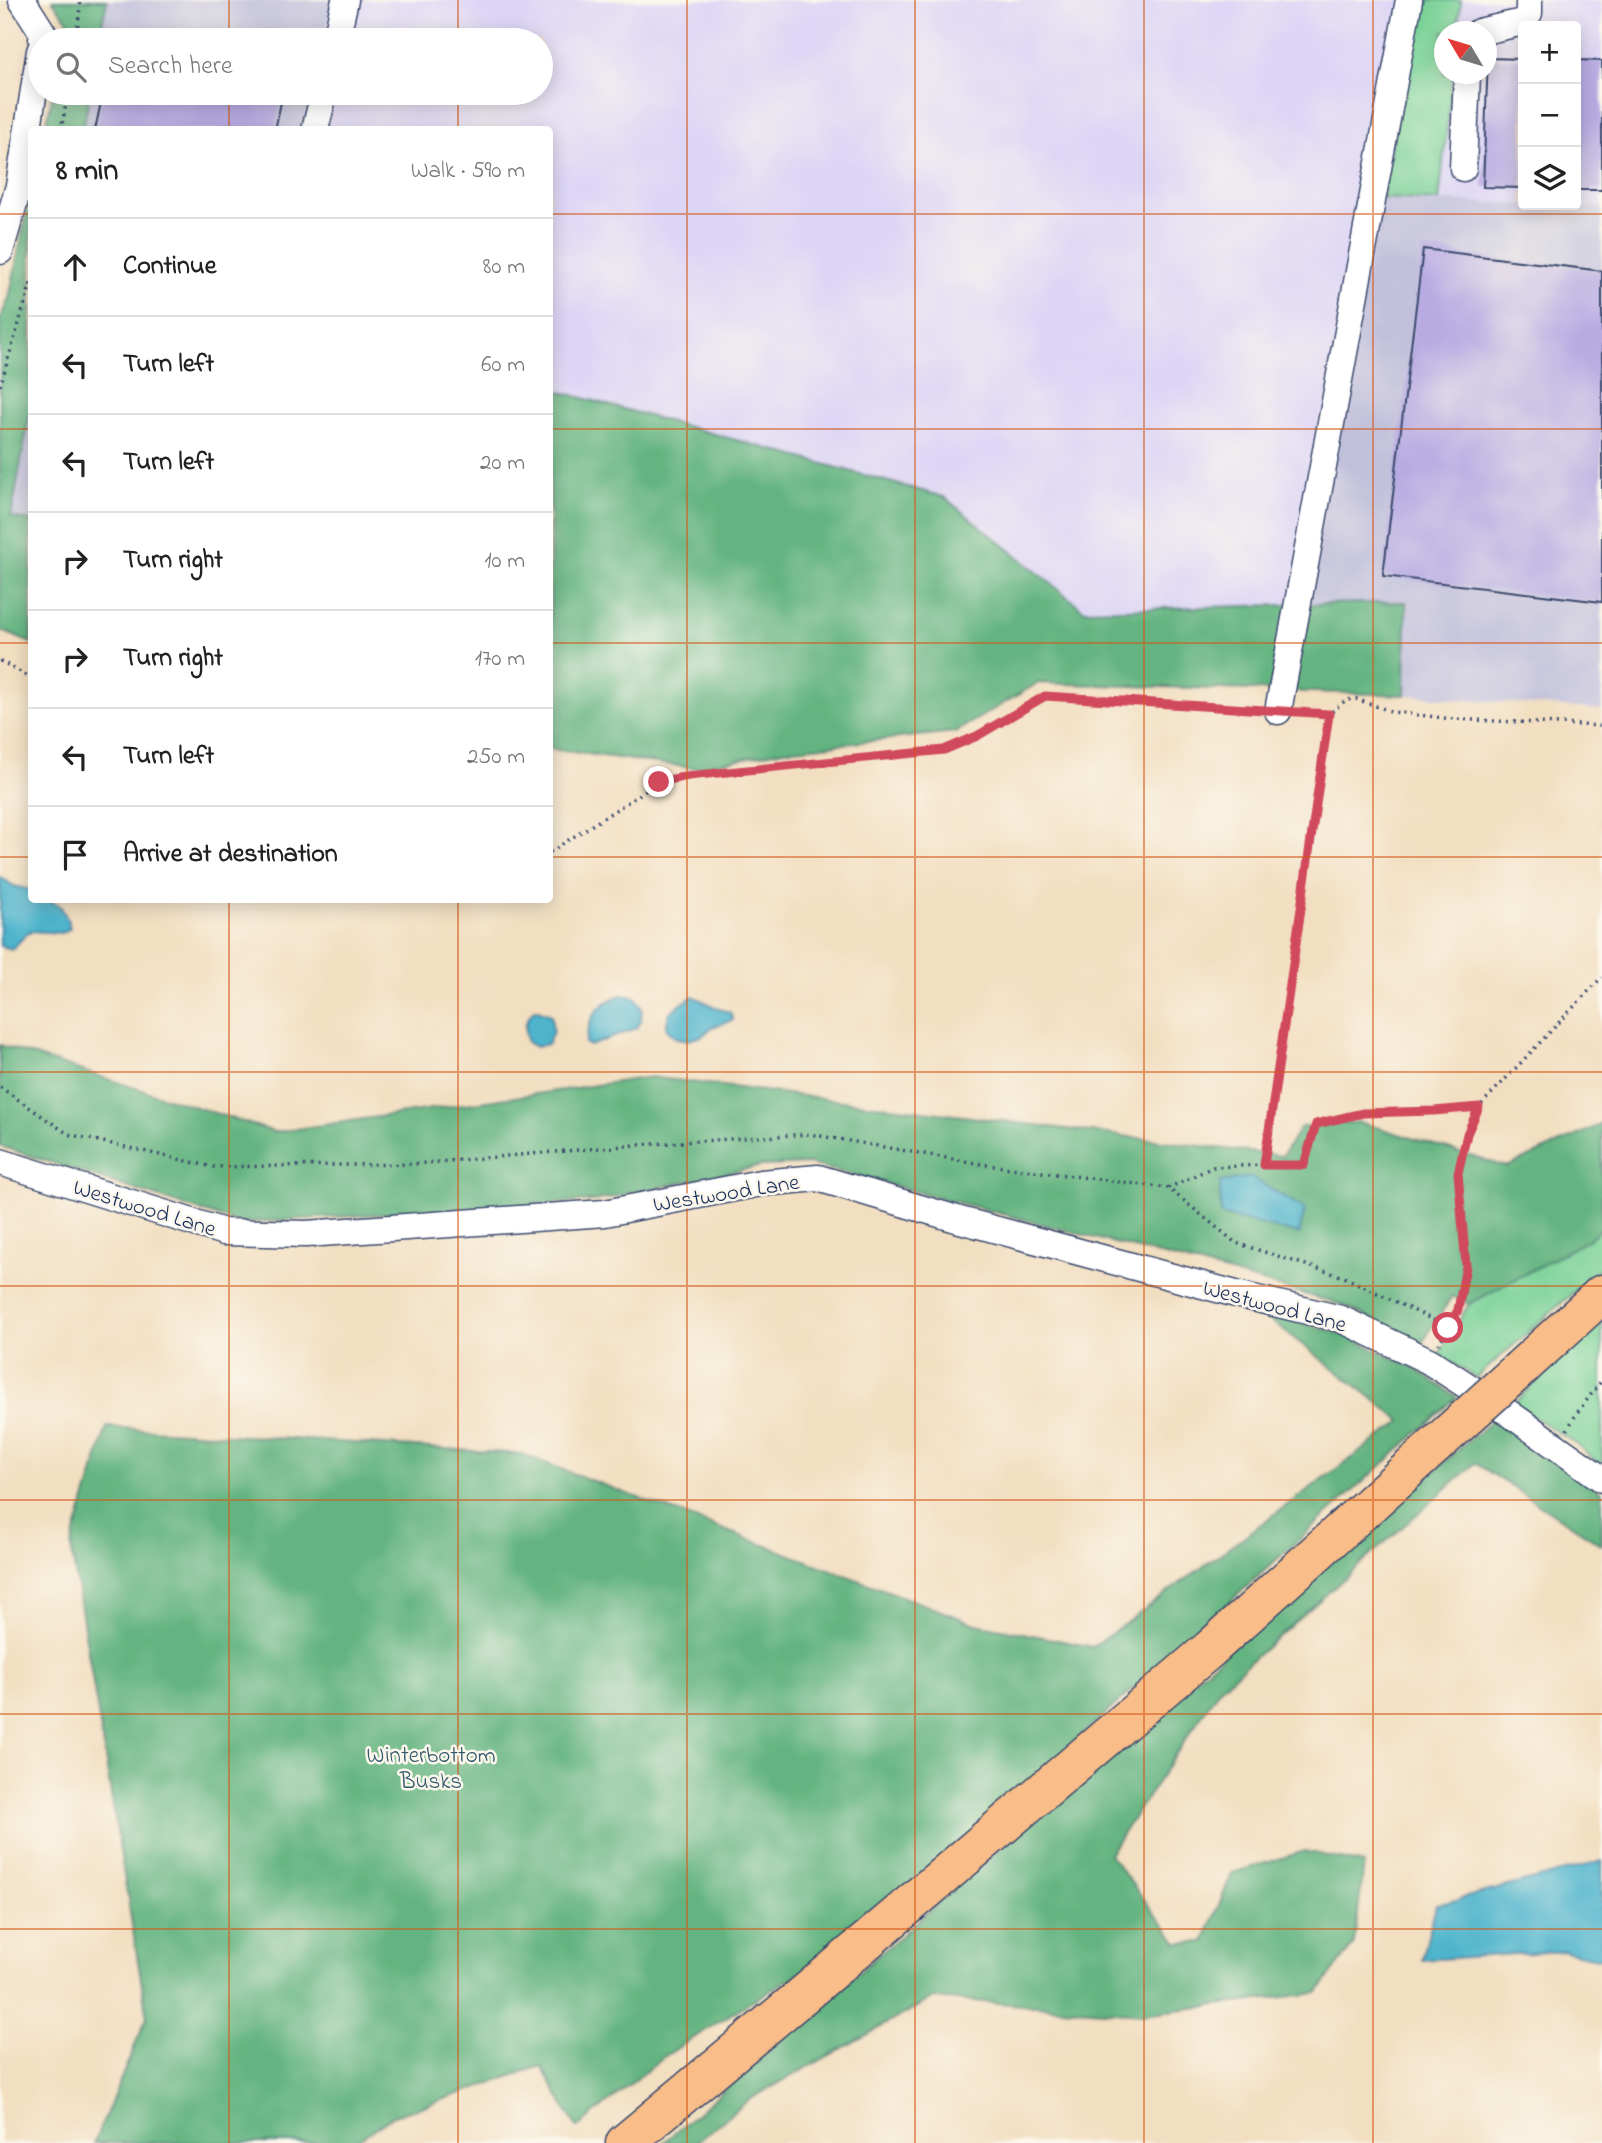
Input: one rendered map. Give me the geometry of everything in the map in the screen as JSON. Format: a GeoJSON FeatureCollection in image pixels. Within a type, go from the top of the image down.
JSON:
{"type":"FeatureCollection","features":[{"type":"Feature","properties":{"kind":"highway"},"geometry":{"type":"LineString","coordinates":[[625,2143],[1210,1649],[1602,1294]]}},
{"type":"Feature","properties":{"kind":"street"},"geometry":{"type":"LineString","coordinates":[[22,0],[40,28]]}},
{"type":"Feature","properties":{"kind":"street"},"geometry":{"type":"LineString","coordinates":[[339,28],[345,0]]}},
{"type":"Feature","properties":{"kind":"street"},"geometry":{"type":"LineString","coordinates":[[1278,711],[1409,0]]}},
{"type":"Feature","properties":{"kind":"street"},"geometry":{"type":"LineString","coordinates":[[1497,28],[1523,22],[1529,13],[1529,0]]}},
{"type":"Feature","properties":{"kind":"street"},"geometry":{"type":"LineString","coordinates":[[1463,168],[1467,84]]}},
{"type":"Feature","properties":{"kind":"street"},"geometry":{"type":"LineString","coordinates":[[28,126],[32,105]]}},
{"type":"Feature","properties":{"kind":"street"},"geometry":{"type":"LineString","coordinates":[[317,126],[321,105]]}},
{"type":"Feature","properties":{"kind":"street"},"geometry":{"type":"LineString","coordinates":[[0,251],[19,186],[28,128]]}},
{"type":"Feature","properties":{"kind":"street","name":"Westwood Lane"},"geometry":{"type":"LineString","coordinates":[[0,1162],[225,1233],[293,1234],[605,1213],[761,1183],[818,1178],[960,1220],[1222,1291],[1342,1319],[1429,1361],[1602,1479]]}},
{"type":"Feature","properties":{"kind":"path"},"geometry":{"type":"LineString","coordinates":[[78,28],[81,0]]}},
{"type":"Feature","properties":{"kind":"path"},"geometry":{"type":"LineString","coordinates":[[62,126],[66,105]]}},
{"type":"Feature","properties":{"kind":"path"},"geometry":{"type":"LineString","coordinates":[[0,386],[28,293]]}},
{"type":"Feature","properties":{"kind":"path"},"geometry":{"type":"LineString","coordinates":[[0,661],[28,676]]}},
{"type":"Feature","properties":{"kind":"path"},"geometry":{"type":"LineString","coordinates":[[553,850],[659,782],[688,776],[944,750],[977,736],[1045,696],[1329,714]]}},
{"type":"Feature","properties":{"kind":"path"},"geometry":{"type":"LineString","coordinates":[[1264,1165],[1329,714],[1346,700],[1356,699],[1393,712],[1454,719],[1602,726]]}},
{"type":"Feature","properties":{"kind":"path"},"geometry":{"type":"LineString","coordinates":[[1448,1328],[1458,1310],[1466,1266],[1458,1173],[1467,1134],[1479,1107],[1602,978]]}},
{"type":"Feature","properties":{"kind":"path"},"geometry":{"type":"LineString","coordinates":[[1168,1188],[1213,1167],[1304,1165],[1316,1124],[1363,1113],[1479,1107]]}},
{"type":"Feature","properties":{"kind":"path"},"geometry":{"type":"LineString","coordinates":[[1558,1447],[1577,1413],[1602,1380]]}},
{"type":"Feature","properties":{"kind":"shaded area"},"geometry":{"type":"Polygon","coordinates":[[[107,0],[1602,0],[1602,208],[1581,207],[1581,21],[1518,21],[1518,205],[1382,199],[1297,604],[1084,610],[944,497],[553,390],[553,126],[84,126],[88,105],[553,105],[553,28],[101,28],[107,0]]]}},
{"type":"Feature","properties":{"kind":"shaded area"},"geometry":{"type":"Polygon","coordinates":[[[107,0],[334,0],[327,28],[101,28],[107,0]]]}},
{"type":"Feature","properties":{"kind":"shaded area"},"geometry":{"type":"Polygon","coordinates":[[[88,105],[309,105],[304,126],[84,126],[88,105]]]}},
{"type":"Feature","properties":{"kind":"shaded area"},"geometry":{"type":"Polygon","coordinates":[[[1382,198],[1518,204],[1518,210],[1602,208],[1602,710],[1405,695],[1406,602],[1297,604],[1382,198]]]}},
{"type":"Feature","properties":{"kind":"shaded area"},"geometry":{"type":"Polygon","coordinates":[[[28,423],[28,520],[11,517],[28,423]]]}},
{"type":"Feature","properties":{"kind":"green space"},"geometry":{"type":"Polygon","coordinates":[[[52,0],[107,0],[101,28],[67,28],[68,21],[52,0]]]}},
{"type":"Feature","properties":{"kind":"green space"},"geometry":{"type":"Polygon","coordinates":[[[1418,0],[1461,0],[1458,21],[1434,21],[1434,84],[1452,84],[1439,201],[1382,198],[1418,0]]]}},
{"type":"Feature","properties":{"kind":"green space"},"geometry":{"type":"Polygon","coordinates":[[[50,105],[88,105],[84,126],[46,126],[50,105]]]}},
{"type":"Feature","properties":{"kind":"green space"},"geometry":{"type":"Polygon","coordinates":[[[28,206],[28,423],[11,517],[28,520],[28,642],[0,630],[0,319],[9,298],[28,206]]]}},
{"type":"Feature","properties":{"kind":"green space"},"geometry":{"type":"Polygon","coordinates":[[[553,390],[944,497],[1084,610],[1406,602],[1405,695],[1038,683],[955,732],[784,750],[694,768],[553,749],[553,390]]]}},
{"type":"Feature","properties":{"kind":"green space"},"geometry":{"type":"Polygon","coordinates":[[[0,1045],[275,1132],[651,1077],[1282,1156],[1301,1127],[1359,1122],[1507,1167],[1602,1124],[1602,1228],[1586,1241],[1469,1304],[1452,1296],[1421,1345],[1346,1306],[1234,1274],[810,1164],[761,1166],[594,1201],[238,1223],[0,1146],[0,1045]]]}},
{"type":"Feature","properties":{"kind":"green space"},"geometry":{"type":"Polygon","coordinates":[[[1602,1228],[1602,1267],[1476,1378],[1439,1354],[1469,1304],[1585,1241],[1602,1228]]]}},
{"type":"Feature","properties":{"kind":"green space","name":"Winterbottom Busks"},"geometry":{"type":"Polygon","coordinates":[[[1257,1310],[1342,1334],[1409,1365],[1457,1397],[1012,1798],[815,1964],[662,2058],[577,2128],[541,2066],[391,2117],[353,2143],[94,2143],[147,2017],[71,1547],[107,1427],[521,1454],[976,1624],[1093,1647],[1402,1421],[1257,1310]]]}},
{"type":"Feature","properties":{"kind":"green space"},"geometry":{"type":"Polygon","coordinates":[[[1602,1320],[1602,1466],[1575,1443],[1513,1404],[1602,1320]]]}},
{"type":"Feature","properties":{"kind":"green space"},"geometry":{"type":"Polygon","coordinates":[[[1498,1415],[1602,1492],[1602,1545],[1475,1463],[1220,1688],[1109,1854],[1178,1943],[1204,1942],[1232,1873],[1305,1851],[1364,1864],[1354,1944],[1317,1993],[1142,2014],[933,1998],[750,2099],[695,2143],[663,2143],[1498,1415]]]}},
{"type":"Feature","properties":{"kind":"water"},"geometry":{"type":"Polygon","coordinates":[[[0,877],[14,886],[28,889],[28,903],[55,903],[62,908],[70,928],[62,933],[30,931],[12,949],[0,946],[0,877]]]}},
{"type":"Feature","properties":{"kind":"water"},"geometry":{"type":"Polygon","coordinates":[[[621,995],[635,997],[642,1008],[637,1028],[590,1046],[585,1043],[595,1013],[605,1003],[621,995]]]}},
{"type":"Feature","properties":{"kind":"water"},"geometry":{"type":"Polygon","coordinates":[[[693,996],[730,1012],[733,1020],[712,1027],[702,1036],[688,1040],[674,1037],[666,1028],[669,1013],[693,996]]]}},
{"type":"Feature","properties":{"kind":"water"},"geometry":{"type":"Polygon","coordinates":[[[535,1009],[551,1015],[553,1031],[548,1044],[536,1047],[527,1042],[525,1028],[535,1009]]]}},
{"type":"Feature","properties":{"kind":"water"},"geometry":{"type":"Polygon","coordinates":[[[1251,1177],[1305,1209],[1299,1234],[1221,1215],[1220,1182],[1251,1177]]]}},
{"type":"Feature","properties":{"kind":"water"},"geometry":{"type":"Polygon","coordinates":[[[1602,1861],[1602,1959],[1564,1951],[1422,1960],[1436,1905],[1602,1861]]]}},
{"type":"Feature","properties":{"kind":"building"},"geometry":{"type":"Polygon","coordinates":[[[1497,58],[1518,59],[1518,188],[1483,187],[1487,84],[1497,84],[1497,58]]]}},
{"type":"Feature","properties":{"kind":"building"},"geometry":{"type":"Polygon","coordinates":[[[1581,60],[1602,61],[1602,190],[1581,190],[1581,60]]]}},
{"type":"Feature","properties":{"kind":"building"},"geometry":{"type":"Polygon","coordinates":[[[100,105],[280,105],[276,126],[96,126],[100,105]]]}},
{"type":"Feature","properties":{"kind":"building"},"geometry":{"type":"Polygon","coordinates":[[[1423,249],[1602,271],[1602,602],[1383,576],[1423,249]]]}},
{"type":"Feature","properties":{"kind":"route"},"geometry":{"type":"LineString","coordinates":[[659,782],[688,776],[944,750],[977,736],[1045,696],[1329,714],[1264,1165],[1304,1165],[1316,1124],[1363,1113],[1479,1107],[1467,1134],[1458,1173],[1466,1266],[1458,1310],[1448,1328]]}}]}
